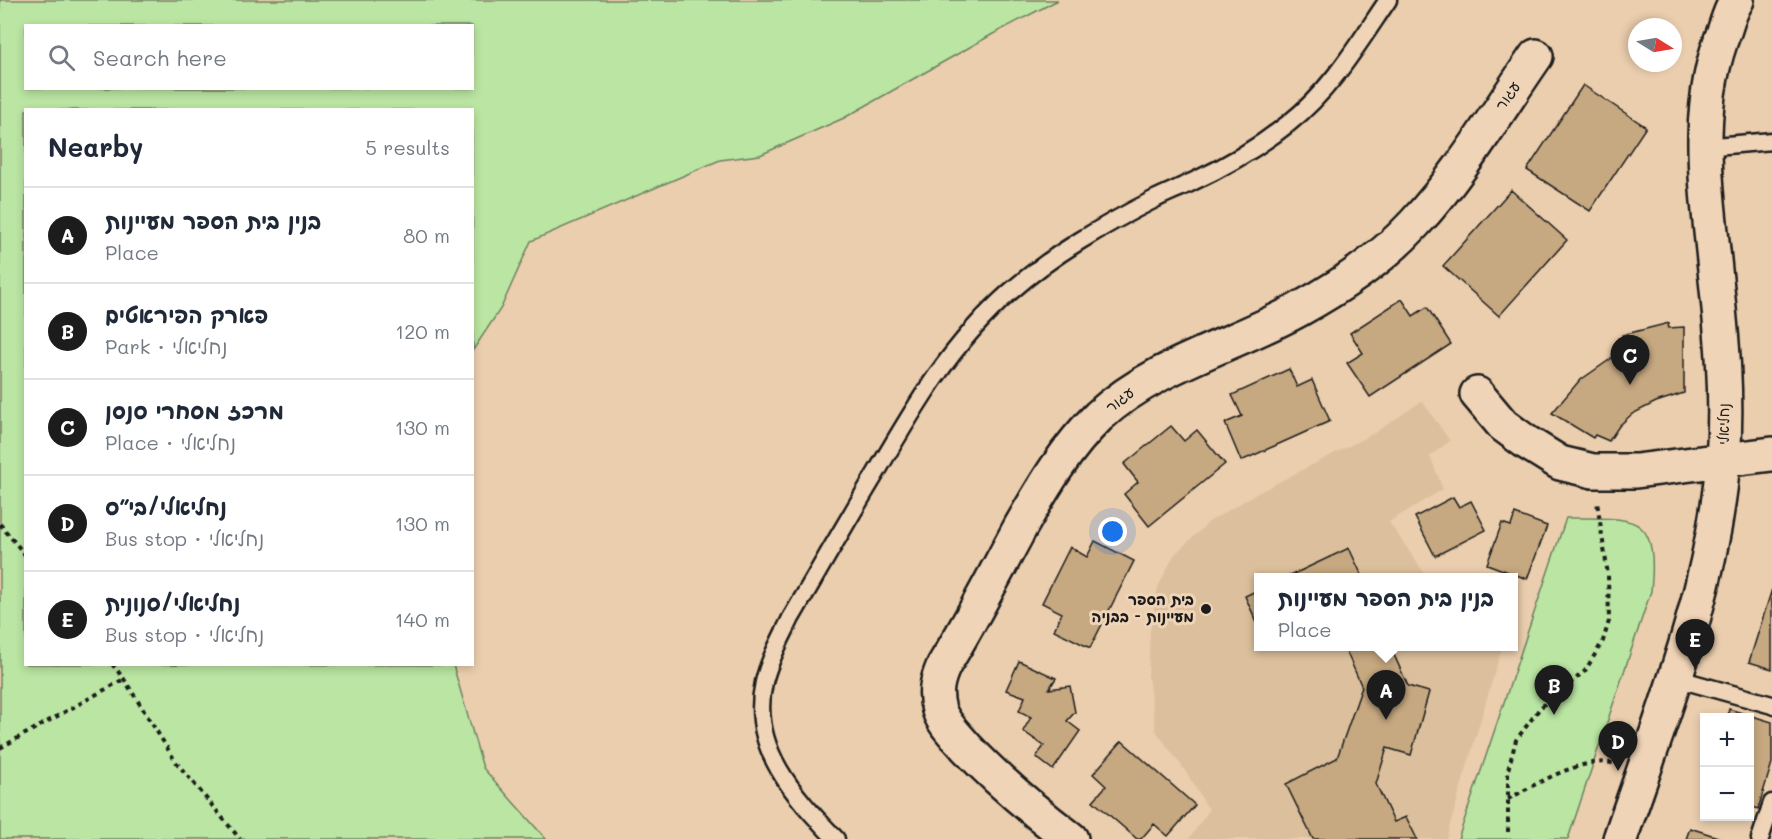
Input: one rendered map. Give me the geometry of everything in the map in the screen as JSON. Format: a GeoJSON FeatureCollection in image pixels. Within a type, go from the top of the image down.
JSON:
{"type":"FeatureCollection","features":[{"type":"Feature","properties":{"kind":"street","name":"נחליאלי"},"geometry":{"type":"LineString","coordinates":[[1620,839],[1675,678],[1706,572],[1719,498],[1723,460],[1724,372],[1704,147],[1706,98],[1716,50],[1737,0]]}},
{"type":"Feature","properties":{"kind":"street","name":"עגור"},"geometry":{"type":"LineString","coordinates":[[1071,839],[1027,806],[984,767],[946,724],[936,694],[937,682],[944,665],[1050,475],[1084,432],[1126,394],[1160,373],[1252,333],[1297,310],[1366,267],[1392,246],[1413,226],[1442,191],[1536,56]]}},
{"type":"Feature","properties":{"kind":"street"},"geometry":{"type":"LineString","coordinates":[[1477,394],[1503,425],[1526,442],[1560,463],[1593,471],[1636,471],[1772,454]]}},
{"type":"Feature","properties":{"kind":"lane"},"geometry":{"type":"LineString","coordinates":[[836,839],[802,804],[772,757],[761,717],[764,682],[775,649],[791,618],[922,393],[965,337],[987,313],[1034,272],[1108,224],[1238,159],[1307,108],[1335,76],[1388,0]]}},
{"type":"Feature","properties":{"kind":"lane"},"geometry":{"type":"LineString","coordinates":[[1704,147],[1772,141]]}},
{"type":"Feature","properties":{"kind":"lane"},"geometry":{"type":"LineString","coordinates":[[1675,678],[1772,705]]}},
{"type":"Feature","properties":{"kind":"lane"},"geometry":{"type":"LineString","coordinates":[[1760,839],[1772,803]]}},
{"type":"Feature","properties":{"kind":"path"},"geometry":{"type":"LineString","coordinates":[[1508,832],[1508,770],[1516,740],[1540,708],[1585,671],[1603,641],[1609,621],[1608,575],[1593,471]]}},
{"type":"Feature","properties":{"kind":"path"},"geometry":{"type":"LineString","coordinates":[[0,524],[24,554]]}},
{"type":"Feature","properties":{"kind":"path"},"geometry":{"type":"LineString","coordinates":[[114,666],[176,762],[240,839]]}},
{"type":"Feature","properties":{"kind":"path"},"geometry":{"type":"LineString","coordinates":[[0,748],[124,679]]}},
{"type":"Feature","properties":{"kind":"path"},"geometry":{"type":"LineString","coordinates":[[1508,799],[1570,768],[1610,762],[1643,771]]}},
{"type":"Feature","properties":{"kind":"shaded area","name":"בית הספר מעיינות - בבניה"},"geometry":{"type":"Polygon","coordinates":[[[1422,401],[1450,441],[1430,456],[1443,489],[1389,522],[1424,573],[1254,573],[1254,651],[1501,651],[1446,839],[1189,839],[1209,810],[1186,772],[1156,731],[1148,677],[1150,631],[1158,587],[1174,555],[1209,522],[1252,496],[1376,432],[1422,401]]]}},
{"type":"Feature","properties":{"kind":"green space"},"geometry":{"type":"Polygon","coordinates":[[[0,0],[1058,0],[844,118],[760,155],[720,160],[531,241],[501,308],[474,348],[474,108],[24,108],[24,666],[453,666],[483,768],[546,839],[0,839],[0,0]]]}},
{"type":"Feature","properties":{"kind":"green space"},"geometry":{"type":"Polygon","coordinates":[[[1566,518],[1609,518],[1637,524],[1645,533],[1651,546],[1652,565],[1651,591],[1568,839],[1458,839],[1566,518]]]}},
{"type":"Feature","properties":{"kind":"building"},"geometry":{"type":"Polygon","coordinates":[[[1583,85],[1646,127],[1590,211],[1527,170],[1583,85]]]}},
{"type":"Feature","properties":{"kind":"building"},"geometry":{"type":"Polygon","coordinates":[[[1511,190],[1567,240],[1499,316],[1443,266],[1511,190]]]}},
{"type":"Feature","properties":{"kind":"building"},"geometry":{"type":"Polygon","coordinates":[[[1402,299],[1413,316],[1427,307],[1451,344],[1370,397],[1347,363],[1363,353],[1350,333],[1402,299]]]}},
{"type":"Feature","properties":{"kind":"building"},"geometry":{"type":"Polygon","coordinates":[[[1669,323],[1668,328],[1684,327],[1684,393],[1656,402],[1632,414],[1619,426],[1609,441],[1595,435],[1593,438],[1552,413],[1579,381],[1625,349],[1622,335],[1669,323]]]}},
{"type":"Feature","properties":{"kind":"building"},"geometry":{"type":"Polygon","coordinates":[[[1289,369],[1297,387],[1312,380],[1330,421],[1241,461],[1225,423],[1242,416],[1232,395],[1289,369]]]}},
{"type":"Feature","properties":{"kind":"building"},"geometry":{"type":"Polygon","coordinates":[[[1171,426],[1184,441],[1197,430],[1225,464],[1149,526],[1124,494],[1138,482],[1124,464],[1171,426]]]}},
{"type":"Feature","properties":{"kind":"building"},"geometry":{"type":"Polygon","coordinates":[[[1453,497],[1459,507],[1471,501],[1486,530],[1435,556],[1415,517],[1453,497]]]}},
{"type":"Feature","properties":{"kind":"building"},"geometry":{"type":"Polygon","coordinates":[[[1515,514],[1547,526],[1527,579],[1518,576],[1518,573],[1511,573],[1487,564],[1502,523],[1511,526],[1515,514]]]}},
{"type":"Feature","properties":{"kind":"building"},"geometry":{"type":"Polygon","coordinates":[[[1095,541],[1134,561],[1090,648],[1054,630],[1062,613],[1042,603],[1070,547],[1087,557],[1095,541]]]}},
{"type":"Feature","properties":{"kind":"building"},"geometry":{"type":"Polygon","coordinates":[[[1349,548],[1361,573],[1296,573],[1349,548]]]}},
{"type":"Feature","properties":{"kind":"building"},"geometry":{"type":"Polygon","coordinates":[[[1772,589],[1772,669],[1749,662],[1772,589]]]}},
{"type":"Feature","properties":{"kind":"building"},"geometry":{"type":"Polygon","coordinates":[[[1254,592],[1254,616],[1245,596],[1254,592]]]}},
{"type":"Feature","properties":{"kind":"building"},"geometry":{"type":"Polygon","coordinates":[[[1346,651],[1392,651],[1408,686],[1429,692],[1411,755],[1387,748],[1376,784],[1394,822],[1406,817],[1417,839],[1313,839],[1286,784],[1337,758],[1362,687],[1346,651]]]}},
{"type":"Feature","properties":{"kind":"building"},"geometry":{"type":"Polygon","coordinates":[[[1019,661],[1056,678],[1049,689],[1070,686],[1075,712],[1067,721],[1080,731],[1053,770],[1036,757],[1044,746],[1023,731],[1031,717],[1019,711],[1025,697],[1006,690],[1019,661]]]}},
{"type":"Feature","properties":{"kind":"building"},"geometry":{"type":"Polygon","coordinates":[[[1729,709],[1742,713],[1728,713],[1729,709]]]}},
{"type":"Feature","properties":{"kind":"building"},"geometry":{"type":"Polygon","coordinates":[[[1754,717],[1772,722],[1772,763],[1758,809],[1754,807],[1754,717]]]}},
{"type":"Feature","properties":{"kind":"building"},"geometry":{"type":"Polygon","coordinates":[[[1122,741],[1195,805],[1168,836],[1154,824],[1141,839],[1137,839],[1093,801],[1106,786],[1093,774],[1122,741]]]}},
{"type":"Feature","properties":{"kind":"building"},"geometry":{"type":"Polygon","coordinates":[[[1690,828],[1724,839],[1686,839],[1690,828]]]}},
{"type":"Feature","properties":{"kind":"place","name":"מרכז מסחרי סנסן"},"geometry":{"type":"Point","coordinates":[1630,385]}},
{"type":"Feature","properties":{"kind":"place","name":"בית הספר מעיינות - בבניה"},"geometry":{"type":"Point","coordinates":[1206,609]}},
{"type":"Feature","properties":{"kind":"place","name":"נחליאלי/סנונית"},"geometry":{"type":"Point","coordinates":[1695,669]}},
{"type":"Feature","properties":{"kind":"place","name":"פארק הפיראטים"},"geometry":{"type":"Point","coordinates":[1554,715]}},
{"type":"Feature","properties":{"kind":"place","name":"בנין בית הספר מעיינות"},"geometry":{"type":"Point","coordinates":[1386,720]}},
{"type":"Feature","properties":{"kind":"place","name":"נחליאלי/בי״ס"},"geometry":{"type":"Point","coordinates":[1618,771]}}]}
